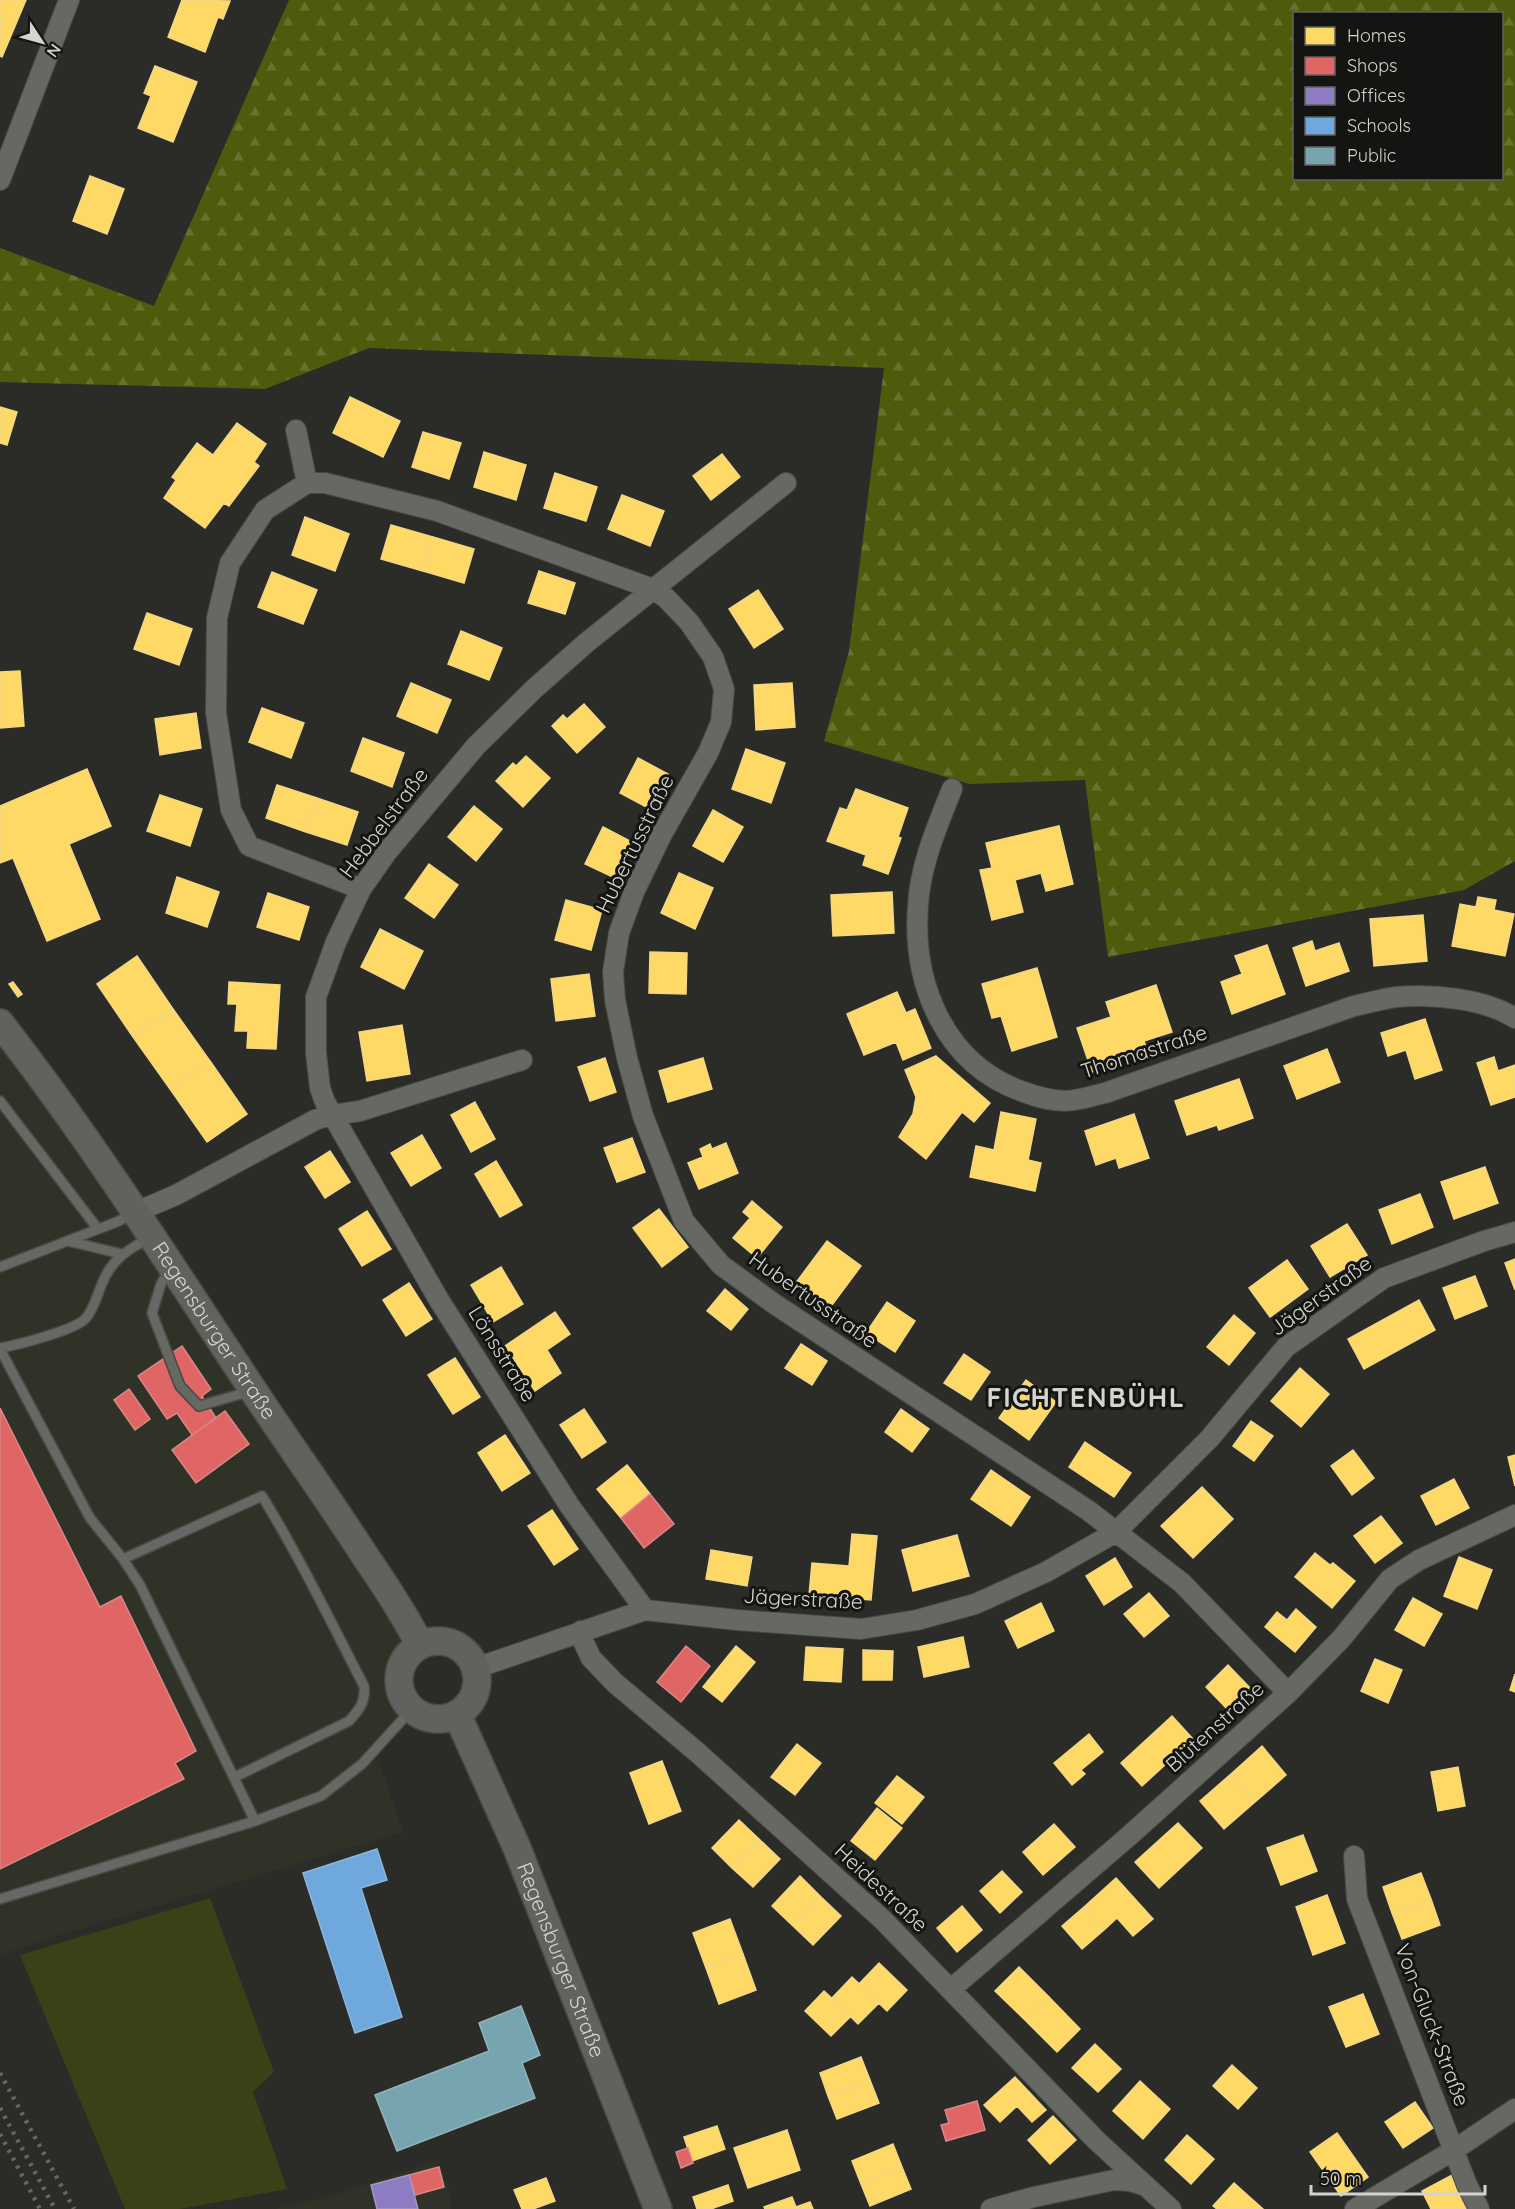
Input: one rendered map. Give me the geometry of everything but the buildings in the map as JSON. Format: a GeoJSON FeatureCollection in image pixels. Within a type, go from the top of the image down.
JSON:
{"type":"FeatureCollection","features":[{"type":"Feature","properties":{"kind":"main road","name":"Regensburger Straße"},"geometry":{"type":"LineString","coordinates":[[0,1023],[153,1236],[408,1621],[420,1645]]}},
{"type":"Feature","properties":{"kind":"main road"},"geometry":{"type":"LineString","coordinates":[[442,1641],[453,1643],[463,1649],[476,1668],[478,1681],[475,1695],[468,1706],[445,1719],[433,1719],[412,1709],[404,1698],[400,1686],[403,1663],[410,1652],[420,1645],[442,1641]]}},
{"type":"Feature","properties":{"kind":"main road","name":"Regensburger Straße"},"geometry":{"type":"LineString","coordinates":[[457,1714],[513,1838],[658,2209]]}},
{"type":"Feature","properties":{"kind":"street"},"geometry":{"type":"LineString","coordinates":[[0,180],[69,0]]}},
{"type":"Feature","properties":{"kind":"street"},"geometry":{"type":"LineString","coordinates":[[296,430],[307,483],[265,510],[230,563],[217,618],[216,712],[231,810],[249,846],[361,889]]}},
{"type":"Feature","properties":{"kind":"street","name":"Hubertusstraße"},"geometry":{"type":"LineString","coordinates":[[307,483],[325,483],[437,511],[653,589],[666,598],[689,622],[713,657],[724,689],[721,722],[708,753],[662,834],[634,892],[619,933],[613,972],[615,1000],[627,1058],[643,1116],[684,1221],[721,1265],[773,1304],[1089,1511],[1116,1532]]}},
{"type":"Feature","properties":{"kind":"street","name":"Hebbelstraße"},"geometry":{"type":"LineString","coordinates":[[333,1115],[320,1089],[316,1053],[316,997],[336,942],[361,889],[415,816],[476,746],[534,689],[586,643],[786,483]]}},
{"type":"Feature","properties":{"kind":"street","name":"Thomastraße"},"geometry":{"type":"LineString","coordinates":[[952,789],[922,869],[918,905],[919,956],[933,1008],[959,1048],[981,1069],[1010,1087],[1039,1098],[1072,1101],[1105,1093],[1354,1006],[1394,998],[1437,996],[1476,1002],[1515,1018]]}},
{"type":"Feature","properties":{"kind":"street"},"geometry":{"type":"LineString","coordinates":[[136,1212],[176,1195],[301,1126],[333,1115],[360,1111],[522,1060]]}},
{"type":"Feature","properties":{"kind":"street","name":"Lönsstraße"},"geometry":{"type":"LineString","coordinates":[[333,1115],[458,1329],[569,1505],[645,1610]]}},
{"type":"Feature","properties":{"kind":"street","name":"Jägerstraße"},"geometry":{"type":"LineString","coordinates":[[476,1668],[645,1610],[737,1620],[861,1629],[917,1620],[975,1604],[1046,1572],[1116,1532],[1210,1438],[1286,1347],[1384,1278],[1515,1232]]}},
{"type":"Feature","properties":{"kind":"street","name":"Blütenstraße"},"geometry":{"type":"LineString","coordinates":[[951,1989],[1129,1836],[1288,1693],[1341,1639],[1390,1579],[1419,1560],[1515,1515]]}},
{"type":"Feature","properties":{"kind":"street"},"geometry":{"type":"LineString","coordinates":[[1116,1532],[1182,1583],[1288,1693]]}},
{"type":"Feature","properties":{"kind":"street","name":"Heidestraße"},"geometry":{"type":"LineString","coordinates":[[581,1631],[591,1658],[615,1683],[698,1753],[874,1912],[1050,2093],[1171,2209]]}},
{"type":"Feature","properties":{"kind":"street","name":"Von-Gluck-Straße"},"geometry":{"type":"LineString","coordinates":[[1354,1856],[1357,1899],[1479,2209]]}},
{"type":"Feature","properties":{"kind":"street"},"geometry":{"type":"LineString","coordinates":[[1355,2209],[1454,2150],[1515,2109]]}},
{"type":"Feature","properties":{"kind":"street"},"geometry":{"type":"LineString","coordinates":[[991,2209],[1113,2180],[1130,2181],[1146,2186]]}},
{"type":"Feature","properties":{"kind":"lane"},"geometry":{"type":"LineString","coordinates":[[0,1101],[98,1229]]}},
{"type":"Feature","properties":{"kind":"lane"},"geometry":{"type":"LineString","coordinates":[[0,1267],[136,1212]]}},
{"type":"Feature","properties":{"kind":"lane"},"geometry":{"type":"LineString","coordinates":[[153,1236],[122,1254],[107,1271],[85,1319],[33,1341],[0,1349],[90,1518],[123,1559],[140,1585],[255,1821]]}},
{"type":"Feature","properties":{"kind":"lane"},"geometry":{"type":"LineString","coordinates":[[68,1241],[122,1254]]}},
{"type":"Feature","properties":{"kind":"lane"},"geometry":{"type":"LineString","coordinates":[[173,1266],[161,1284],[152,1313],[180,1386],[199,1406],[253,1390]]}},
{"type":"Feature","properties":{"kind":"lane"},"geometry":{"type":"LineString","coordinates":[[123,1559],[262,1497],[294,1547],[364,1686],[365,1698],[360,1709],[349,1721],[235,1777]]}},
{"type":"Feature","properties":{"kind":"lane"},"geometry":{"type":"LineString","coordinates":[[0,1899],[255,1821],[321,1796],[340,1783],[373,1753],[412,1709]]}},
{"type":"Feature","properties":{"kind":"shaded area"},"geometry":{"type":"Polygon","coordinates":[[[0,1023],[253,1390],[410,1652],[403,1663],[400,1686],[404,1698],[412,1709],[373,1753],[381,1768],[403,1832],[0,1955],[0,1023]]]}},
{"type":"Feature","properties":{"kind":"shaded area"},"geometry":{"type":"Polygon","coordinates":[[[437,2161],[451,2196],[451,2209],[275,2209],[340,2193],[437,2161]]]}},
{"type":"Feature","properties":{"kind":"green space"},"geometry":{"type":"Polygon","coordinates":[[[289,0],[1515,0],[1515,861],[1464,890],[1108,957],[1085,780],[970,784],[824,741],[849,651],[884,368],[369,348],[265,389],[0,382],[0,248],[154,306],[289,0]]]}},
{"type":"Feature","properties":{"kind":"green space"},"geometry":{"type":"Polygon","coordinates":[[[210,1898],[274,2072],[253,2092],[287,2189],[180,2209],[125,2209],[20,1955],[210,1898]]]}},
{"type":"Feature","properties":{"kind":"railway"},"geometry":{"type":"LineString","coordinates":[[0,2073],[74,2209]]}},
{"type":"Feature","properties":{"kind":"railway"},"geometry":{"type":"LineString","coordinates":[[0,2108],[55,2209]]}},
{"type":"Feature","properties":{"kind":"railway"},"geometry":{"type":"LineString","coordinates":[[0,2134],[40,2209]]}},
{"type":"Feature","properties":{"kind":"district","name":"FICHTENBÜHL"},"geometry":{"type":"Point","coordinates":[1086,1398]}}]}
